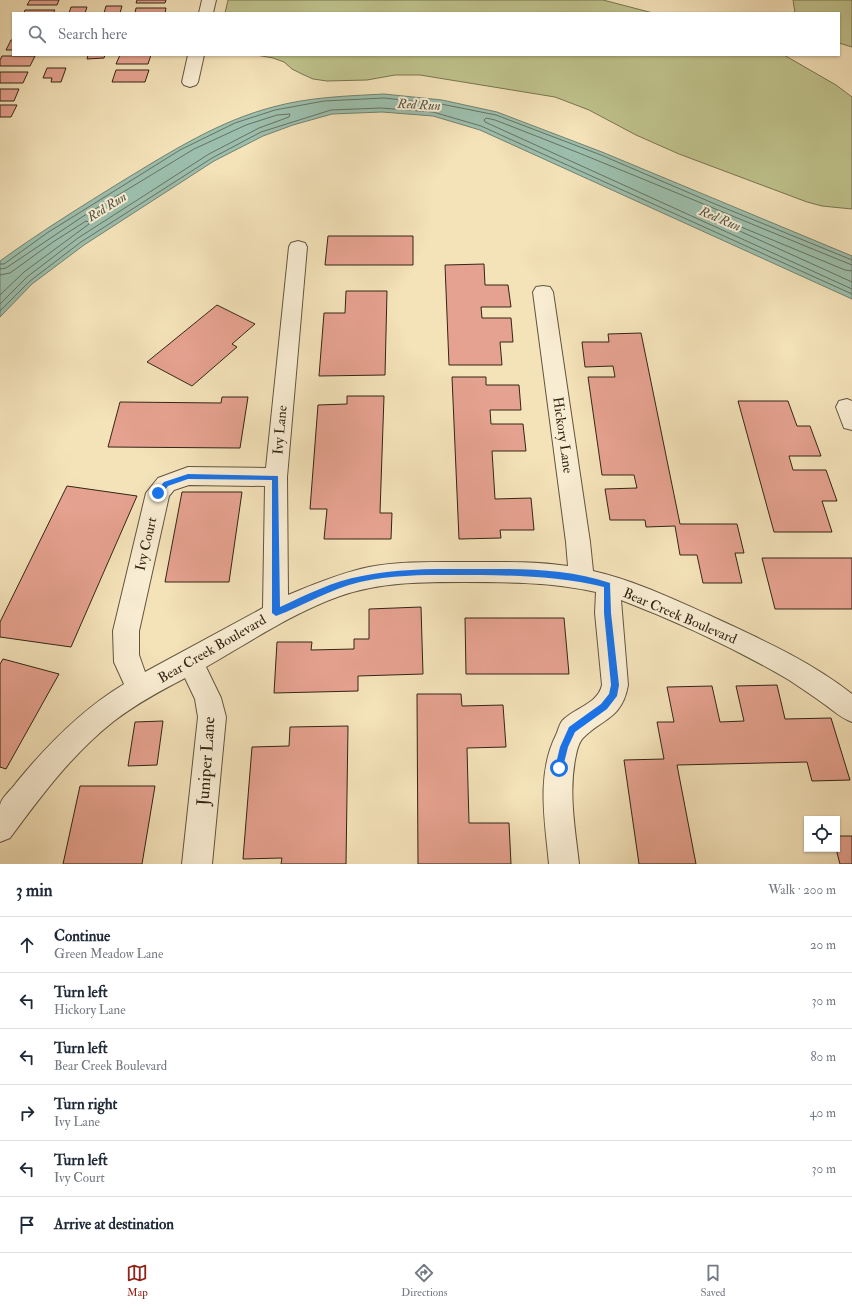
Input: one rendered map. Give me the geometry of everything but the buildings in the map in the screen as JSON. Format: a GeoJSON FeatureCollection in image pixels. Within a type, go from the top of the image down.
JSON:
{"type":"FeatureCollection","features":[{"type":"Feature","properties":{"kind":"street"},"geometry":{"type":"LineString","coordinates":[[206,12],[209,0]]}},
{"type":"Feature","properties":{"kind":"street"},"geometry":{"type":"LineString","coordinates":[[190,82],[196,56]]}},
{"type":"Feature","properties":{"kind":"street","name":"Ivy Lane"},"geometry":{"type":"LineString","coordinates":[[276,613],[276,477],[298,248]]}},
{"type":"Feature","properties":{"kind":"street","name":"Hickory Lane"},"geometry":{"type":"LineString","coordinates":[[543,292],[578,542],[580,579]]}},
{"type":"Feature","properties":{"kind":"street","name":"Ivy Court"},"geometry":{"type":"LineString","coordinates":[[141,689],[128,668],[126,631],[158,493],[166,484],[188,476],[276,477]]}},
{"type":"Feature","properties":{"kind":"street","name":"Bear Creek Boulevard"},"geometry":{"type":"LineString","coordinates":[[0,828],[33,783],[68,744],[104,713],[141,689],[276,613],[329,588],[361,579],[404,573],[540,573],[608,585],[660,604],[732,638],[847,700]]}},
{"type":"Feature","properties":{"kind":"street"},"geometry":{"type":"LineString","coordinates":[[564,864],[557,799],[559,768],[564,747],[572,730],[604,707],[613,696],[615,685],[608,613],[608,585]]}},
{"type":"Feature","properties":{"kind":"street","name":"Juniper Lane"},"geometry":{"type":"LineString","coordinates":[[190,662],[208,698],[212,717],[197,864]]}},
{"type":"Feature","properties":{"kind":"green space"},"geometry":{"type":"Polygon","coordinates":[[[228,0],[603,0],[649,12],[225,12],[228,0]]]}},
{"type":"Feature","properties":{"kind":"green space"},"geometry":{"type":"Polygon","coordinates":[[[793,0],[852,0],[852,47],[840,43],[840,12],[795,12],[793,0]]]}},
{"type":"Feature","properties":{"kind":"green space"},"geometry":{"type":"Polygon","coordinates":[[[262,56],[786,56],[836,85],[852,97],[852,209],[822,206],[807,202],[679,154],[636,135],[589,110],[555,97],[420,75],[395,75],[367,80],[327,81],[313,79],[292,69],[284,62],[262,56]]]}},
{"type":"Feature","properties":{"kind":"water","name":"Red Run"},"geometry":{"type":"Polygon","coordinates":[[[384,94],[442,100],[497,112],[602,152],[852,256],[852,299],[480,130],[433,116],[382,112],[332,114],[293,125],[263,136],[214,161],[84,245],[32,284],[0,317],[0,261],[61,219],[160,158],[196,138],[234,120],[273,107],[314,99],[384,94]]]}},
{"type":"Feature","properties":{"kind":"route"},"geometry":{"type":"LineString","coordinates":[[158,493],[166,484],[188,476],[276,477],[276,613],[329,588],[361,579],[404,573],[540,573],[608,585],[608,613],[615,685],[613,696],[604,707],[572,730],[564,747],[559,768]]}}]}
